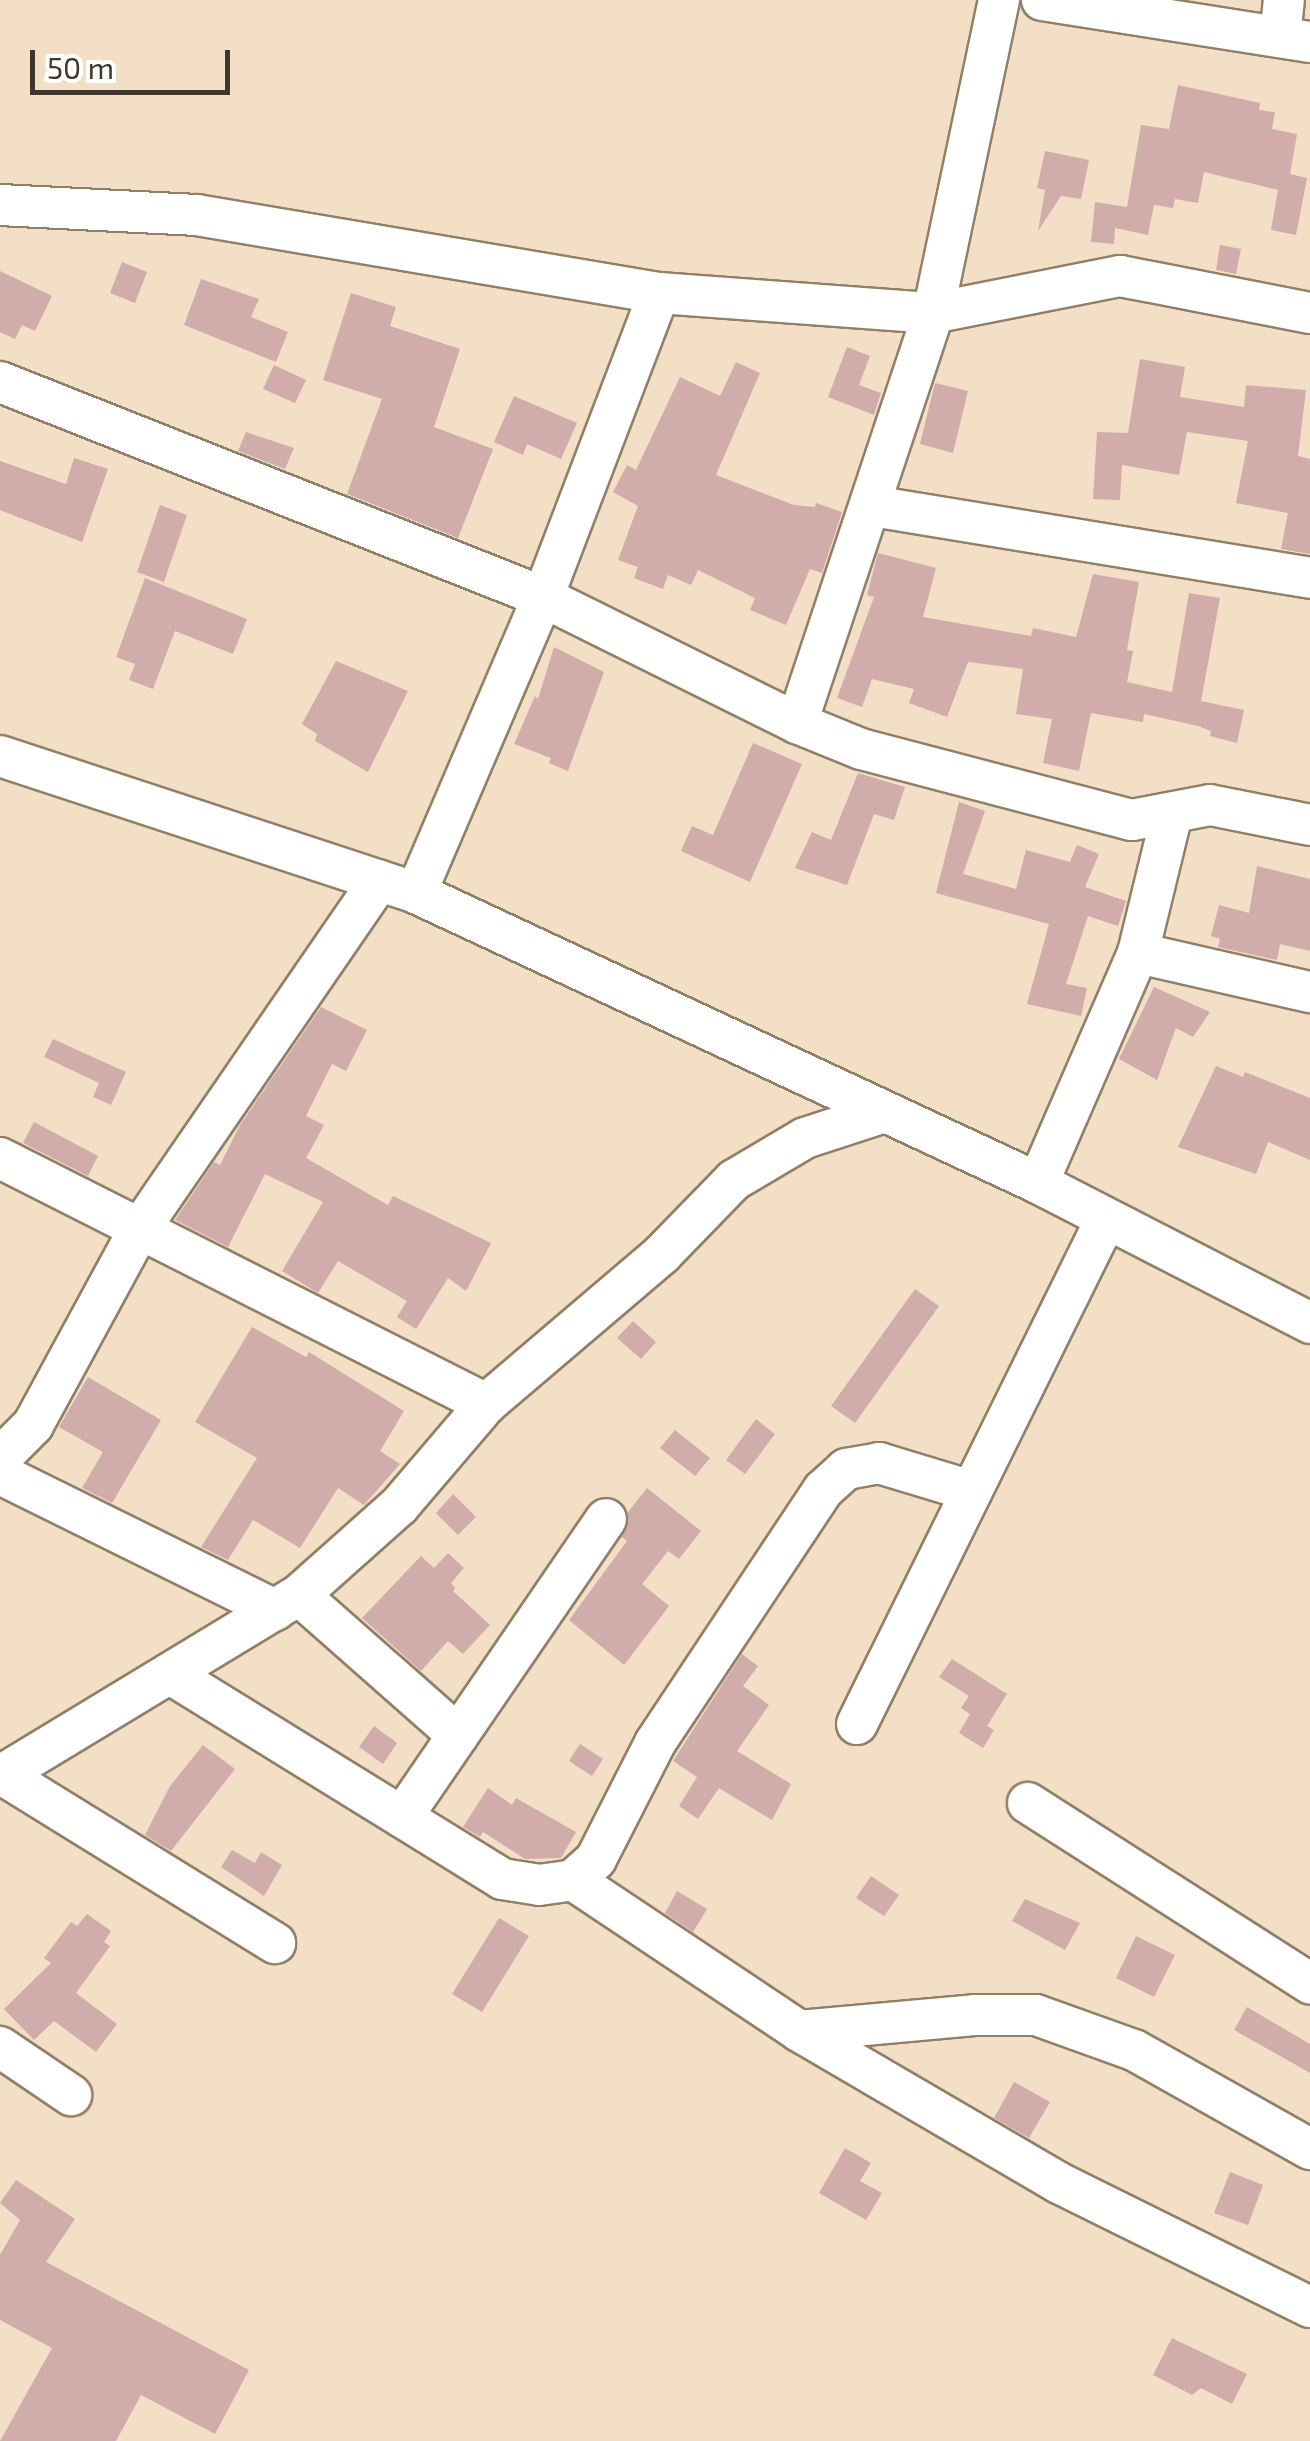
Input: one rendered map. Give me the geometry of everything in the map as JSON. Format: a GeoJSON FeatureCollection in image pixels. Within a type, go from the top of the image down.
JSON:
{"type":"FeatureCollection","features":[{"type":"Feature","properties":{"kind":"street"},"geometry":{"type":"LineString","coordinates":[[798,723],[933,313],[999,0]]}},
{"type":"Feature","properties":{"kind":"street"},"geometry":{"type":"LineString","coordinates":[[1042,0],[1291,26]]}},
{"type":"Feature","properties":{"kind":"street"},"geometry":{"type":"LineString","coordinates":[[0,205],[197,214],[659,293],[933,313],[1120,276],[1310,314]]}},
{"type":"Feature","properties":{"kind":"street"},"geometry":{"type":"LineString","coordinates":[[0,1458],[33,1425],[139,1230],[398,887],[542,597],[659,293]]}},
{"type":"Feature","properties":{"kind":"street"},"geometry":{"type":"LineString","coordinates":[[0,382],[542,597],[798,723],[862,748],[1132,820],[1210,805],[1310,826]]}},
{"type":"Feature","properties":{"kind":"street"},"geometry":{"type":"LineString","coordinates":[[872,506],[1310,578]]}},
{"type":"Feature","properties":{"kind":"street"},"geometry":{"type":"LineString","coordinates":[[0,756],[398,887],[1038,1184],[1310,1323]]}},
{"type":"Feature","properties":{"kind":"street"},"geometry":{"type":"LineString","coordinates":[[1038,1184],[1138,953],[1172,813]]}},
{"type":"Feature","properties":{"kind":"street"},"geometry":{"type":"LineString","coordinates":[[1138,953],[1310,992]]}},
{"type":"Feature","properties":{"kind":"street"},"geometry":{"type":"LineString","coordinates":[[275,1943],[1,1776],[287,1603],[399,1506],[486,1404],[662,1254],[734,1180],[805,1138],[885,1112]]}},
{"type":"Feature","properties":{"kind":"street"},"geometry":{"type":"LineString","coordinates":[[0,1158],[486,1404]]}},
{"type":"Feature","properties":{"kind":"street"},"geometry":{"type":"LineString","coordinates":[[857,1724],[1106,1218]]}},
{"type":"Feature","properties":{"kind":"street"},"geometry":{"type":"LineString","coordinates":[[172,1676],[502,1879],[539,1885],[573,1880],[596,1859],[655,1743],[823,1490],[846,1469],[879,1463],[972,1491]]}},
{"type":"Feature","properties":{"kind":"street"},"geometry":{"type":"LineString","coordinates":[[0,1474],[287,1603],[458,1735]]}},
{"type":"Feature","properties":{"kind":"street"},"geometry":{"type":"LineString","coordinates":[[402,1817],[606,1518]]}},
{"type":"Feature","properties":{"kind":"street"},"geometry":{"type":"LineString","coordinates":[[1028,1803],[1310,1983]]}},
{"type":"Feature","properties":{"kind":"street"},"geometry":{"type":"LineString","coordinates":[[573,1880],[799,2031],[1058,2183],[1310,2307]]}},
{"type":"Feature","properties":{"kind":"street"},"geometry":{"type":"LineString","coordinates":[[799,2031],[974,2016],[1036,2015],[1134,2050],[1310,2149]]}},
{"type":"Feature","properties":{"kind":"street"},"geometry":{"type":"LineString","coordinates":[[0,2047],[71,2096]]}},
{"type":"Feature","properties":{"kind":"building"},"geometry":{"type":"Polygon","coordinates":[[[1178,85],[1260,103],[1259,110],[1275,112],[1272,129],[1297,134],[1290,174],[1307,178],[1296,235],[1271,230],[1278,190],[1204,172],[1198,203],[1175,199],[1173,208],[1154,205],[1148,235],[1115,228],[1114,244],[1091,242],[1095,202],[1127,207],[1141,125],[1169,129],[1178,85]]]}},
{"type":"Feature","properties":{"kind":"building"},"geometry":{"type":"Polygon","coordinates":[[[1045,151],[1089,160],[1081,199],[1061,196],[1038,231],[1045,190],[1037,188],[1045,151]]]}},
{"type":"Feature","properties":{"kind":"building"},"geometry":{"type":"Polygon","coordinates":[[[1220,245],[1241,249],[1236,274],[1216,270],[1220,245]]]}},
{"type":"Feature","properties":{"kind":"building"},"geometry":{"type":"Polygon","coordinates":[[[122,262],[147,272],[135,303],[110,293],[122,262]]]}},
{"type":"Feature","properties":{"kind":"building"},"geometry":{"type":"Polygon","coordinates":[[[0,271],[52,296],[35,331],[22,325],[15,339],[0,332],[0,271]]]}},
{"type":"Feature","properties":{"kind":"building"},"geometry":{"type":"Polygon","coordinates":[[[201,279],[259,299],[251,317],[288,332],[276,362],[184,325],[201,279]]]}},
{"type":"Feature","properties":{"kind":"building"},"geometry":{"type":"Polygon","coordinates":[[[351,293],[396,307],[390,326],[460,349],[434,427],[493,449],[458,538],[347,494],[382,399],[323,380],[351,293]]]}},
{"type":"Feature","properties":{"kind":"building"},"geometry":{"type":"Polygon","coordinates":[[[847,347],[870,356],[859,385],[881,393],[874,415],[828,397],[847,347]]]}},
{"type":"Feature","properties":{"kind":"building"},"geometry":{"type":"Polygon","coordinates":[[[1140,359],[1185,367],[1180,397],[1244,407],[1246,385],[1306,390],[1298,456],[1310,459],[1310,554],[1281,549],[1288,513],[1236,503],[1248,441],[1187,432],[1179,475],[1122,465],[1120,500],[1093,499],[1097,432],[1128,433],[1140,359]]]}},
{"type":"Feature","properties":{"kind":"building"},"geometry":{"type":"Polygon","coordinates":[[[736,362],[760,373],[716,475],[794,505],[815,507],[816,503],[842,512],[822,573],[810,569],[786,625],[750,610],[755,598],[698,570],[691,585],[668,575],[663,589],[634,578],[638,567],[618,560],[638,506],[613,492],[627,465],[636,470],[680,377],[720,396],[736,362]]]}},
{"type":"Feature","properties":{"kind":"building"},"geometry":{"type":"Polygon","coordinates":[[[274,365],[306,380],[295,403],[263,389],[274,365]]]}},
{"type":"Feature","properties":{"kind":"building"},"geometry":{"type":"Polygon","coordinates":[[[935,383],[968,391],[953,453],[920,444],[935,383]]]}},
{"type":"Feature","properties":{"kind":"building"},"geometry":{"type":"Polygon","coordinates":[[[514,396],[577,423],[561,459],[527,444],[523,455],[494,442],[514,396]]]}},
{"type":"Feature","properties":{"kind":"building"},"geometry":{"type":"Polygon","coordinates":[[[246,432],[294,448],[285,469],[238,451],[246,432]]]}},
{"type":"Feature","properties":{"kind":"building"},"geometry":{"type":"Polygon","coordinates":[[[74,458],[108,469],[82,542],[0,510],[0,461],[66,484],[74,458]]]}},
{"type":"Feature","properties":{"kind":"building"},"geometry":{"type":"Polygon","coordinates":[[[160,505],[187,515],[164,582],[137,572],[160,505]]]}},
{"type":"Feature","properties":{"kind":"building"},"geometry":{"type":"Polygon","coordinates":[[[878,553],[936,568],[923,617],[1031,636],[1033,628],[1076,637],[1093,574],[1139,582],[1127,650],[1133,651],[1127,682],[1172,692],[1189,593],[1220,598],[1201,701],[1244,710],[1237,743],[1210,736],[1211,731],[1198,726],[1144,714],[1143,722],[1091,713],[1079,771],[1043,763],[1052,719],[1016,714],[1023,669],[968,662],[947,717],[909,703],[914,689],[872,679],[862,707],[837,698],[874,597],[867,595],[878,553]]]}},
{"type":"Feature","properties":{"kind":"building"},"geometry":{"type":"Polygon","coordinates":[[[145,578],[247,619],[233,654],[175,631],[153,689],[129,680],[135,664],[116,657],[145,578]]]}},
{"type":"Feature","properties":{"kind":"building"},"geometry":{"type":"Polygon","coordinates":[[[554,647],[604,672],[568,771],[549,763],[551,758],[514,744],[535,696],[538,699],[554,647]]]}},
{"type":"Feature","properties":{"kind":"building"},"geometry":{"type":"Polygon","coordinates":[[[336,661],[408,691],[368,772],[315,741],[317,734],[302,724],[336,661]]]}},
{"type":"Feature","properties":{"kind":"building"},"geometry":{"type":"Polygon","coordinates":[[[753,743],[802,764],[750,882],[681,851],[692,826],[713,835],[753,743]]]}},
{"type":"Feature","properties":{"kind":"building"},"geometry":{"type":"Polygon","coordinates":[[[858,773],[905,787],[894,820],[874,814],[847,885],[795,868],[812,832],[831,840],[858,773]]]}},
{"type":"Feature","properties":{"kind":"building"},"geometry":{"type":"Polygon","coordinates":[[[959,802],[985,811],[963,874],[1016,889],[1026,850],[1070,862],[1077,845],[1099,854],[1085,887],[1126,901],[1118,926],[1088,916],[1066,984],[1087,988],[1081,1016],[1027,1004],[1049,924],[936,893],[959,802]]]}},
{"type":"Feature","properties":{"kind":"building"},"geometry":{"type":"Polygon","coordinates":[[[1257,866],[1310,879],[1310,951],[1280,944],[1277,960],[1218,947],[1220,939],[1211,936],[1219,905],[1249,913],[1257,866]]]}},
{"type":"Feature","properties":{"kind":"building"},"geometry":{"type":"Polygon","coordinates":[[[1154,987],[1210,1012],[1193,1037],[1176,1028],[1157,1080],[1119,1059],[1154,987]]]}},
{"type":"Feature","properties":{"kind":"building"},"geometry":{"type":"Polygon","coordinates":[[[321,1007],[367,1030],[346,1071],[332,1064],[306,1116],[324,1125],[306,1158],[388,1205],[393,1196],[491,1243],[466,1291],[448,1278],[416,1329],[397,1317],[407,1301],[338,1261],[318,1293],[282,1271],[323,1202],[265,1174],[228,1247],[175,1220],[214,1162],[220,1165],[240,1125],[321,1007]]]}},
{"type":"Feature","properties":{"kind":"building"},"geometry":{"type":"Polygon","coordinates":[[[53,1039],[126,1072],[111,1105],[93,1097],[99,1083],[44,1057],[53,1039]]]}},
{"type":"Feature","properties":{"kind":"building"},"geometry":{"type":"Polygon","coordinates":[[[1216,1066],[1243,1077],[1245,1072],[1310,1098],[1310,1160],[1268,1142],[1256,1174],[1178,1147],[1216,1066]]]}},
{"type":"Feature","properties":{"kind":"building"},"geometry":{"type":"Polygon","coordinates":[[[34,1122],[98,1156],[88,1176],[23,1143],[34,1122]]]}},
{"type":"Feature","properties":{"kind":"building"},"geometry":{"type":"Polygon","coordinates":[[[915,1289],[939,1306],[855,1423],[831,1406],[915,1289]]]}},
{"type":"Feature","properties":{"kind":"building"},"geometry":{"type":"Polygon","coordinates":[[[633,1321],[656,1342],[641,1359],[617,1338],[633,1321]]]}},
{"type":"Feature","properties":{"kind":"building"},"geometry":{"type":"Polygon","coordinates":[[[252,1327],[306,1357],[309,1352],[404,1411],[380,1451],[400,1464],[364,1505],[338,1488],[300,1548],[253,1520],[228,1560],[201,1547],[257,1458],[195,1422],[252,1327]]]}},
{"type":"Feature","properties":{"kind":"building"},"geometry":{"type":"Polygon","coordinates":[[[88,1377],[161,1420],[112,1503],[82,1488],[103,1452],[59,1427],[88,1377]]]}},
{"type":"Feature","properties":{"kind":"building"},"geometry":{"type":"Polygon","coordinates":[[[756,1419],[775,1434],[745,1474],[726,1460],[756,1419]]]}},
{"type":"Feature","properties":{"kind":"building"},"geometry":{"type":"Polygon","coordinates":[[[675,1430],[710,1458],[695,1476],[660,1448],[675,1430]]]}},
{"type":"Feature","properties":{"kind":"building"},"geometry":{"type":"Polygon","coordinates":[[[647,1488],[701,1531],[679,1559],[668,1551],[642,1584],[669,1606],[624,1665],[569,1620],[627,1541],[622,1537],[628,1512],[647,1488]]]}},
{"type":"Feature","properties":{"kind":"building"},"geometry":{"type":"Polygon","coordinates":[[[453,1494],[476,1517],[458,1535],[436,1513],[453,1494]]]}},
{"type":"Feature","properties":{"kind":"building"},"geometry":{"type":"Polygon","coordinates":[[[448,1553],[464,1568],[451,1583],[453,1591],[490,1625],[463,1654],[448,1641],[421,1671],[362,1618],[421,1556],[434,1568],[448,1553]]]}},
{"type":"Feature","properties":{"kind":"building"},"geometry":{"type":"Polygon","coordinates":[[[742,1654],[758,1666],[743,1686],[769,1705],[737,1751],[791,1784],[772,1820],[719,1788],[698,1819],[679,1806],[697,1777],[673,1761],[742,1654]]]}},
{"type":"Feature","properties":{"kind":"building"},"geometry":{"type":"Polygon","coordinates":[[[952,1659],[1007,1694],[987,1726],[994,1730],[983,1748],[959,1733],[970,1714],[961,1708],[969,1696],[939,1677],[952,1659]]]}},
{"type":"Feature","properties":{"kind":"building"},"geometry":{"type":"Polygon","coordinates":[[[374,1726],[397,1743],[383,1764],[359,1747],[374,1726]]]}},
{"type":"Feature","properties":{"kind":"building"},"geometry":{"type":"Polygon","coordinates":[[[580,1744],[603,1759],[592,1776],[569,1761],[580,1744]]]}},
{"type":"Feature","properties":{"kind":"building"},"geometry":{"type":"Polygon","coordinates":[[[203,1745],[235,1769],[171,1851],[145,1835],[170,1786],[203,1745]]]}},
{"type":"Feature","properties":{"kind":"building"},"geometry":{"type":"Polygon","coordinates":[[[488,1788],[512,1805],[516,1798],[576,1832],[561,1858],[525,1859],[483,1832],[480,1837],[463,1827],[488,1788]]]}},
{"type":"Feature","properties":{"kind":"building"},"geometry":{"type":"Polygon","coordinates":[[[232,1850],[255,1863],[261,1852],[282,1865],[264,1896],[221,1867],[232,1850]]]}},
{"type":"Feature","properties":{"kind":"building"},"geometry":{"type":"Polygon","coordinates":[[[871,1876],[899,1895],[884,1916],[856,1898],[871,1876]]]}},
{"type":"Feature","properties":{"kind":"building"},"geometry":{"type":"Polygon","coordinates":[[[677,1891],[707,1909],[693,1932],[665,1913],[677,1891]]]}},
{"type":"Feature","properties":{"kind":"building"},"geometry":{"type":"Polygon","coordinates":[[[1025,1899],[1080,1923],[1065,1950],[1012,1921],[1025,1899]]]}},
{"type":"Feature","properties":{"kind":"building"},"geometry":{"type":"Polygon","coordinates":[[[87,1914],[111,1931],[104,1942],[110,1946],[76,1993],[117,2024],[96,2052],[54,2021],[34,2040],[4,2009],[51,1963],[44,1958],[71,1922],[77,1926],[87,1914]]]}},
{"type":"Feature","properties":{"kind":"building"},"geometry":{"type":"Polygon","coordinates":[[[499,1918],[529,1936],[482,2012],[452,1994],[499,1918]]]}},
{"type":"Feature","properties":{"kind":"building"},"geometry":{"type":"Polygon","coordinates":[[[1136,1936],[1175,1955],[1154,1997],[1116,1978],[1136,1936]]]}},
{"type":"Feature","properties":{"kind":"building"},"geometry":{"type":"Polygon","coordinates":[[[1247,2007],[1310,2044],[1310,2073],[1234,2030],[1247,2007]]]}},
{"type":"Feature","properties":{"kind":"building"},"geometry":{"type":"Polygon","coordinates":[[[1014,2082],[1050,2102],[1029,2138],[994,2118],[1014,2082]]]}},
{"type":"Feature","properties":{"kind":"building"},"geometry":{"type":"Polygon","coordinates":[[[845,2148],[871,2163],[860,2181],[882,2193],[866,2220],[819,2193],[845,2148]]]}},
{"type":"Feature","properties":{"kind":"building"},"geometry":{"type":"Polygon","coordinates":[[[1230,2172],[1263,2185],[1248,2225],[1214,2213],[1230,2172]]]}},
{"type":"Feature","properties":{"kind":"building"},"geometry":{"type":"Polygon","coordinates":[[[16,2180],[75,2219],[46,2262],[249,2370],[215,2434],[141,2395],[116,2441],[0,2441],[52,2348],[0,2320],[0,2255],[20,2220],[0,2203],[16,2180]]]}},
{"type":"Feature","properties":{"kind":"building"},"geometry":{"type":"Polygon","coordinates":[[[1172,2338],[1247,2374],[1232,2404],[1201,2388],[1192,2395],[1153,2375],[1172,2338]]]}}]}
